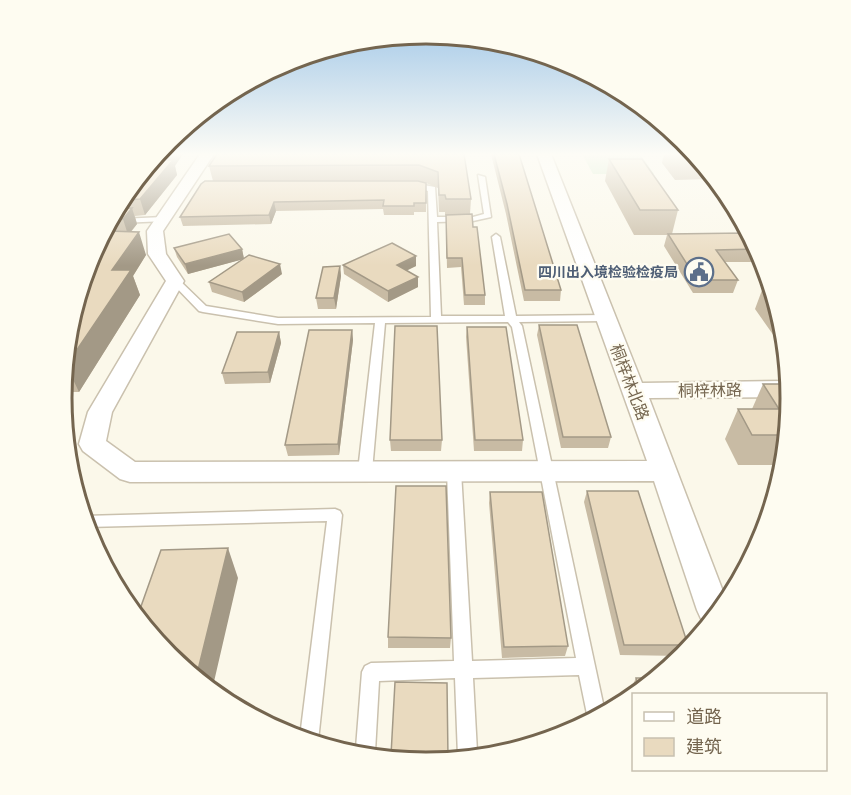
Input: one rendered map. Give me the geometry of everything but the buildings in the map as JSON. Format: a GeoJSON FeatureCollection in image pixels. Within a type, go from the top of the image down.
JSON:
{"type":"FeatureCollection","features":[{"type":"Feature","properties":{"kind":"street"},"geometry":{"type":"LineString","coordinates":[[188,191],[155,231],[157,254],[175,281],[100,412],[92,444],[130,472],[664,471]]}},
{"type":"Feature","properties":{"kind":"street","name":"桐梓林北路"},"geometry":{"type":"LineString","coordinates":[[558,191],[712,605]]}},
{"type":"Feature","properties":{"kind":"street","name":"桐梓林路"},"geometry":{"type":"LineString","coordinates":[[633,391],[780,388]]}},
{"type":"Feature","properties":{"kind":"lane"},"geometry":{"type":"LineString","coordinates":[[432,191],[436,320]]}},
{"type":"Feature","properties":{"kind":"lane"},"geometry":{"type":"LineString","coordinates":[[433,220],[473,219],[488,215],[484,191]]}},
{"type":"Feature","properties":{"kind":"lane"},"geometry":{"type":"LineString","coordinates":[[119,221],[163,219]]}},
{"type":"Feature","properties":{"kind":"lane"},"geometry":{"type":"LineString","coordinates":[[496,237],[511,319],[517,326],[548,471],[595,708]]}},
{"type":"Feature","properties":{"kind":"lane"},"geometry":{"type":"LineString","coordinates":[[175,281],[203,309],[278,321],[605,318]]}},
{"type":"Feature","properties":{"kind":"lane"},"geometry":{"type":"LineString","coordinates":[[365,471],[380,321]]}},
{"type":"Feature","properties":{"kind":"lane"},"geometry":{"type":"LineString","coordinates":[[454,471],[467,749]]}},
{"type":"Feature","properties":{"kind":"lane"},"geometry":{"type":"LineString","coordinates":[[94,521],[335,515],[310,732]]}},
{"type":"Feature","properties":{"kind":"lane"},"geometry":{"type":"LineString","coordinates":[[366,746],[370,672],[587,666]]}},
{"type":"Feature","properties":{"kind":"place","name":"四川出入境检验检疫局"},"geometry":{"type":"Point","coordinates":[699,272]}}]}
